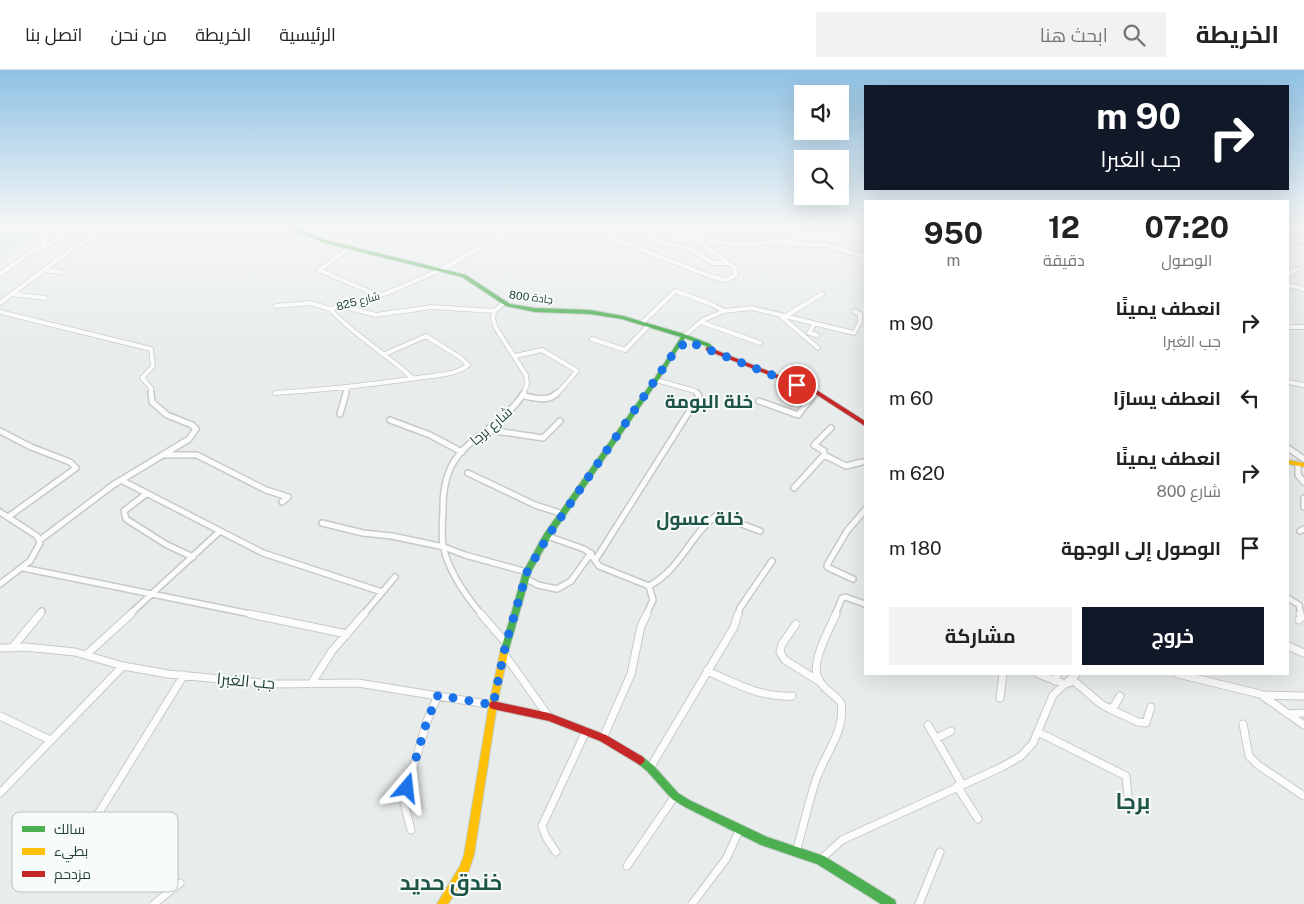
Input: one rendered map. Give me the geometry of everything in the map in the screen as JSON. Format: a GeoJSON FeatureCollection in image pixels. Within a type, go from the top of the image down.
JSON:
{"type":"FeatureCollection","features":[{"type":"Feature","properties":{"kind":"main road","name":"جادة 800"},"geometry":{"type":"LineString","coordinates":[[426,266],[464,276],[503,304],[535,310],[601,314],[646,324],[686,337],[816,392],[864,423]]}},
{"type":"Feature","properties":{"kind":"main road"},"geometry":{"type":"LineString","coordinates":[[442,904],[464,869],[469,855],[493,705],[506,643],[526,575],[548,536],[686,337]]}},
{"type":"Feature","properties":{"kind":"main road"},"geometry":{"type":"LineString","coordinates":[[1289,462],[1302,463]]}},
{"type":"Feature","properties":{"kind":"main road"},"geometry":{"type":"LineString","coordinates":[[493,705],[549,717],[603,738],[622,748],[650,768],[675,796],[704,813],[765,841],[820,860],[891,904]]}},
{"type":"Feature","properties":{"kind":"street"},"geometry":{"type":"LineString","coordinates":[[0,274],[12,266]]}},
{"type":"Feature","properties":{"kind":"street"},"geometry":{"type":"LineString","coordinates":[[0,303],[49,266]]}},
{"type":"Feature","properties":{"kind":"street"},"geometry":{"type":"LineString","coordinates":[[325,266],[319,270],[378,295]]}},
{"type":"Feature","properties":{"kind":"street","name":"شارع 825"},"geometry":{"type":"LineString","coordinates":[[276,306],[310,303],[330,308],[340,306],[425,279],[450,266]]}},
{"type":"Feature","properties":{"kind":"street"},"geometry":{"type":"LineString","coordinates":[[684,266],[722,280],[731,279],[736,276],[736,269],[732,266]]}},
{"type":"Feature","properties":{"kind":"street"},"geometry":{"type":"LineString","coordinates":[[1289,275],[1297,269]]}},
{"type":"Feature","properties":{"kind":"street"},"geometry":{"type":"LineString","coordinates":[[44,270],[61,272]]}},
{"type":"Feature","properties":{"kind":"street"},"geometry":{"type":"LineString","coordinates":[[1289,285],[1304,289]]}},
{"type":"Feature","properties":{"kind":"street"},"geometry":{"type":"LineString","coordinates":[[592,339],[625,350],[675,291],[709,303],[724,311]]}},
{"type":"Feature","properties":{"kind":"street"},"geometry":{"type":"LineString","coordinates":[[12,294],[45,298]]}},
{"type":"Feature","properties":{"kind":"street"},"geometry":{"type":"LineString","coordinates":[[782,316],[822,294]]}},
{"type":"Feature","properties":{"kind":"street"},"geometry":{"type":"LineString","coordinates":[[340,306],[376,315],[432,307],[494,311],[503,304]]}},
{"type":"Feature","properties":{"kind":"street"},"geometry":{"type":"LineString","coordinates":[[330,308],[338,318],[385,354],[411,377]]}},
{"type":"Feature","properties":{"kind":"street"},"geometry":{"type":"LineString","coordinates":[[686,337],[701,322],[724,311],[752,308],[854,333],[860,324],[861,318],[860,314],[854,311]]}},
{"type":"Feature","properties":{"kind":"street","name":"شارع برجا"},"geometry":{"type":"LineString","coordinates":[[444,547],[443,495],[446,477],[452,465],[462,452],[489,430],[524,396],[528,382],[527,376],[496,327],[494,311]]}},
{"type":"Feature","properties":{"kind":"street"},"geometry":{"type":"LineString","coordinates":[[0,312],[152,349],[153,366],[142,378],[151,388],[152,402],[167,416],[192,425],[196,429],[189,439],[164,456],[121,480],[40,540],[35,555],[22,568],[0,584]]}},
{"type":"Feature","properties":{"kind":"street"},"geometry":{"type":"LineString","coordinates":[[782,316],[818,348]]}},
{"type":"Feature","properties":{"kind":"street"},"geometry":{"type":"LineString","coordinates":[[701,322],[760,343]]}},
{"type":"Feature","properties":{"kind":"street"},"geometry":{"type":"LineString","coordinates":[[814,324],[809,333],[817,335]]}},
{"type":"Feature","properties":{"kind":"street"},"geometry":{"type":"LineString","coordinates":[[1289,327],[1304,327]]}},
{"type":"Feature","properties":{"kind":"street"},"geometry":{"type":"LineString","coordinates":[[275,393],[347,388],[458,371],[466,368],[468,364],[426,336],[412,340],[385,354]]}},
{"type":"Feature","properties":{"kind":"street"},"geometry":{"type":"LineString","coordinates":[[515,356],[542,350],[577,371],[575,376],[554,397],[542,399],[524,396]]}},
{"type":"Feature","properties":{"kind":"street"},"geometry":{"type":"LineString","coordinates":[[596,559],[699,396],[695,391],[656,380]]}},
{"type":"Feature","properties":{"kind":"street"},"geometry":{"type":"LineString","coordinates":[[1289,382],[1304,385]]}},
{"type":"Feature","properties":{"kind":"street"},"geometry":{"type":"LineString","coordinates":[[340,414],[347,388]]}},
{"type":"Feature","properties":{"kind":"street"},"geometry":{"type":"LineString","coordinates":[[759,401],[798,415],[816,392]]}},
{"type":"Feature","properties":{"kind":"street"},"geometry":{"type":"LineString","coordinates":[[390,420],[430,435],[462,452]]}},
{"type":"Feature","properties":{"kind":"street"},"geometry":{"type":"LineString","coordinates":[[489,430],[543,438],[560,421]]}},
{"type":"Feature","properties":{"kind":"street"},"geometry":{"type":"LineString","coordinates":[[831,428],[814,445],[824,451],[824,455],[844,466],[850,467],[864,462]]}},
{"type":"Feature","properties":{"kind":"street"},"geometry":{"type":"LineString","coordinates":[[0,430],[31,447],[70,462],[76,468],[8,517]]}},
{"type":"Feature","properties":{"kind":"street"},"geometry":{"type":"LineString","coordinates":[[1289,449],[1302,463],[1298,475],[1304,482]]}},
{"type":"Feature","properties":{"kind":"street"},"geometry":{"type":"LineString","coordinates":[[794,488],[824,455]]}},
{"type":"Feature","properties":{"kind":"street"},"geometry":{"type":"LineString","coordinates":[[164,456],[197,456],[266,490],[288,497],[282,502]]}},
{"type":"Feature","properties":{"kind":"street"},"geometry":{"type":"LineString","coordinates":[[468,473],[535,505],[563,514]]}},
{"type":"Feature","properties":{"kind":"street"},"geometry":{"type":"LineString","coordinates":[[121,480],[264,553],[382,592]]}},
{"type":"Feature","properties":{"kind":"street"},"geometry":{"type":"LineString","coordinates":[[146,494],[124,511],[126,519],[167,545],[193,557]]}},
{"type":"Feature","properties":{"kind":"street"},"geometry":{"type":"LineString","coordinates":[[1304,498],[1304,506]]}},
{"type":"Feature","properties":{"kind":"street"},"geometry":{"type":"LineString","coordinates":[[853,579],[827,567],[827,565],[847,530],[864,511]]}},
{"type":"Feature","properties":{"kind":"street"},"geometry":{"type":"LineString","coordinates":[[0,512],[25,527],[40,540]]}},
{"type":"Feature","properties":{"kind":"street"},"geometry":{"type":"LineString","coordinates":[[548,536],[576,545],[592,553],[596,559],[596,564],[599,566],[649,586],[658,583],[666,576],[696,535],[717,515],[760,531]]}},
{"type":"Feature","properties":{"kind":"street"},"geometry":{"type":"LineString","coordinates":[[322,524],[444,547],[526,575],[549,590],[560,589],[568,584],[592,553]]}},
{"type":"Feature","properties":{"kind":"street"},"geometry":{"type":"LineString","coordinates":[[86,655],[220,531]]}},
{"type":"Feature","properties":{"kind":"street"},"geometry":{"type":"LineString","coordinates":[[444,547],[453,570],[463,588],[485,619],[506,643]]}},
{"type":"Feature","properties":{"kind":"street"},"geometry":{"type":"LineString","coordinates":[[650,768],[734,627],[740,608],[772,560]]}},
{"type":"Feature","properties":{"kind":"street"},"geometry":{"type":"LineString","coordinates":[[22,568],[101,586],[153,594],[347,634]]}},
{"type":"Feature","properties":{"kind":"street"},"geometry":{"type":"LineString","coordinates":[[312,684],[318,671],[395,577]]}},
{"type":"Feature","properties":{"kind":"street"},"geometry":{"type":"LineString","coordinates":[[603,738],[631,674],[641,626],[653,600],[649,586]]}},
{"type":"Feature","properties":{"kind":"street"},"geometry":{"type":"LineString","coordinates":[[817,680],[816,663],[842,598],[845,597],[864,604]]}},
{"type":"Feature","properties":{"kind":"street"},"geometry":{"type":"LineString","coordinates":[[1289,599],[1299,605],[1301,618],[1299,620]]}},
{"type":"Feature","properties":{"kind":"street"},"geometry":{"type":"LineString","coordinates":[[12,648],[42,611]]}},
{"type":"Feature","properties":{"kind":"street"},"geometry":{"type":"LineString","coordinates":[[796,624],[780,652],[785,660],[817,680],[840,702],[843,709],[841,721],[832,746],[814,786],[796,852]]}},
{"type":"Feature","properties":{"kind":"street"},"geometry":{"type":"LineString","coordinates":[[1289,646],[1304,653]]}},
{"type":"Feature","properties":{"kind":"street","name":"جب الغبرا"},"geometry":{"type":"LineString","coordinates":[[0,648],[74,652],[122,666],[184,676],[271,684],[358,683],[493,705]]}},
{"type":"Feature","properties":{"kind":"street"},"geometry":{"type":"LineString","coordinates":[[505,655],[549,717]]}},
{"type":"Feature","properties":{"kind":"street"},"geometry":{"type":"LineString","coordinates":[[0,794],[122,666]]}},
{"type":"Feature","properties":{"kind":"street"},"geometry":{"type":"LineString","coordinates":[[708,671],[765,694],[781,698],[792,696]]}},
{"type":"Feature","properties":{"kind":"street"},"geometry":{"type":"LineString","coordinates":[[1000,698],[1004,675]]}},
{"type":"Feature","properties":{"kind":"street"},"geometry":{"type":"LineString","coordinates":[[1040,675],[1065,684],[1074,681],[1101,704],[1138,722],[1146,723],[1151,707]]}},
{"type":"Feature","properties":{"kind":"street"},"geometry":{"type":"LineString","coordinates":[[1055,681],[1058,675]]}},
{"type":"Feature","properties":{"kind":"street"},"geometry":{"type":"LineString","coordinates":[[820,860],[842,840],[1002,767],[1022,756],[1028,750],[1038,732],[1053,695],[1075,675]]}},
{"type":"Feature","properties":{"kind":"street"},"geometry":{"type":"LineString","coordinates":[[1182,675],[1260,694],[1304,696]]}},
{"type":"Feature","properties":{"kind":"street"},"geometry":{"type":"LineString","coordinates":[[99,812],[184,676]]}},
{"type":"Feature","properties":{"kind":"street"},"geometry":{"type":"LineString","coordinates":[[1260,694],[1301,723]]}},
{"type":"Feature","properties":{"kind":"street"},"geometry":{"type":"LineString","coordinates":[[411,830],[404,803],[405,796],[427,721],[438,695]]}},
{"type":"Feature","properties":{"kind":"street"},"geometry":{"type":"LineString","coordinates":[[1110,709],[1115,705],[1120,696]]}},
{"type":"Feature","properties":{"kind":"street"},"geometry":{"type":"LineString","coordinates":[[1288,714],[1304,713]]}},
{"type":"Feature","properties":{"kind":"street"},"geometry":{"type":"LineString","coordinates":[[0,716],[50,740]]}},
{"type":"Feature","properties":{"kind":"street"},"geometry":{"type":"LineString","coordinates":[[1243,724],[1249,756],[1265,770],[1304,796]]}},
{"type":"Feature","properties":{"kind":"street"},"geometry":{"type":"LineString","coordinates":[[928,725],[937,738],[959,785],[978,819]]}},
{"type":"Feature","properties":{"kind":"street"},"geometry":{"type":"LineString","coordinates":[[556,852],[546,837],[542,826],[586,731]]}},
{"type":"Feature","properties":{"kind":"street"},"geometry":{"type":"LineString","coordinates":[[937,738],[951,731]]}},
{"type":"Feature","properties":{"kind":"street"},"geometry":{"type":"LineString","coordinates":[[1038,732],[1057,744],[1126,776],[1129,806]]}},
{"type":"Feature","properties":{"kind":"street"},"geometry":{"type":"LineString","coordinates":[[627,866],[675,796]]}},
{"type":"Feature","properties":{"kind":"street"},"geometry":{"type":"LineString","coordinates":[[692,904],[726,859],[740,829]]}},
{"type":"Feature","properties":{"kind":"street"},"geometry":{"type":"LineString","coordinates":[[918,904],[940,852]]}},
{"type":"Feature","properties":{"kind":"street"},"geometry":{"type":"LineString","coordinates":[[154,904],[169,892]]}},
{"type":"Feature","properties":{"kind":"traffic: fast"},"geometry":{"type":"LineString","coordinates":[[423,266],[464,276],[508,305],[535,310],[590,312],[623,318],[682,335],[708,345],[711,349]]}},
{"type":"Feature","properties":{"kind":"traffic: fast"},"geometry":{"type":"LineString","coordinates":[[504,653],[527,572],[547,536],[656,380],[684,336]]}},
{"type":"Feature","properties":{"kind":"traffic: fast"},"geometry":{"type":"LineString","coordinates":[[640,760],[650,768],[675,796],[688,804],[765,841],[820,860],[891,904]]}},
{"type":"Feature","properties":{"kind":"traffic: slow"},"geometry":{"type":"LineString","coordinates":[[1289,462],[1304,465]]}},
{"type":"Feature","properties":{"kind":"traffic: slow"},"geometry":{"type":"LineString","coordinates":[[442,904],[464,869],[469,855],[493,705],[504,653]]}},
{"type":"Feature","properties":{"kind":"traffic: jam"},"geometry":{"type":"LineString","coordinates":[[708,349],[816,392],[864,423]]}},
{"type":"Feature","properties":{"kind":"traffic: jam"},"geometry":{"type":"LineString","coordinates":[[493,705],[549,717],[603,738],[640,760]]}},
{"type":"Feature","properties":{"kind":"district","name":"خلة البومة"},"geometry":{"type":"Point","coordinates":[709,401]}},
{"type":"Feature","properties":{"kind":"district","name":"خلة عسول"},"geometry":{"type":"Point","coordinates":[700,518]}},
{"type":"Feature","properties":{"kind":"district","name":"برجا"},"geometry":{"type":"Point","coordinates":[1133,801]}},
{"type":"Feature","properties":{"kind":"district","name":"خندق حديد"},"geometry":{"type":"Point","coordinates":[451,882]}},
{"type":"Feature","properties":{"kind":"route"},"geometry":{"type":"LineString","coordinates":[[407,788],[427,721],[438,695],[493,705],[506,643],[527,572],[548,536],[673,354],[687,341],[797,385]]}}]}
